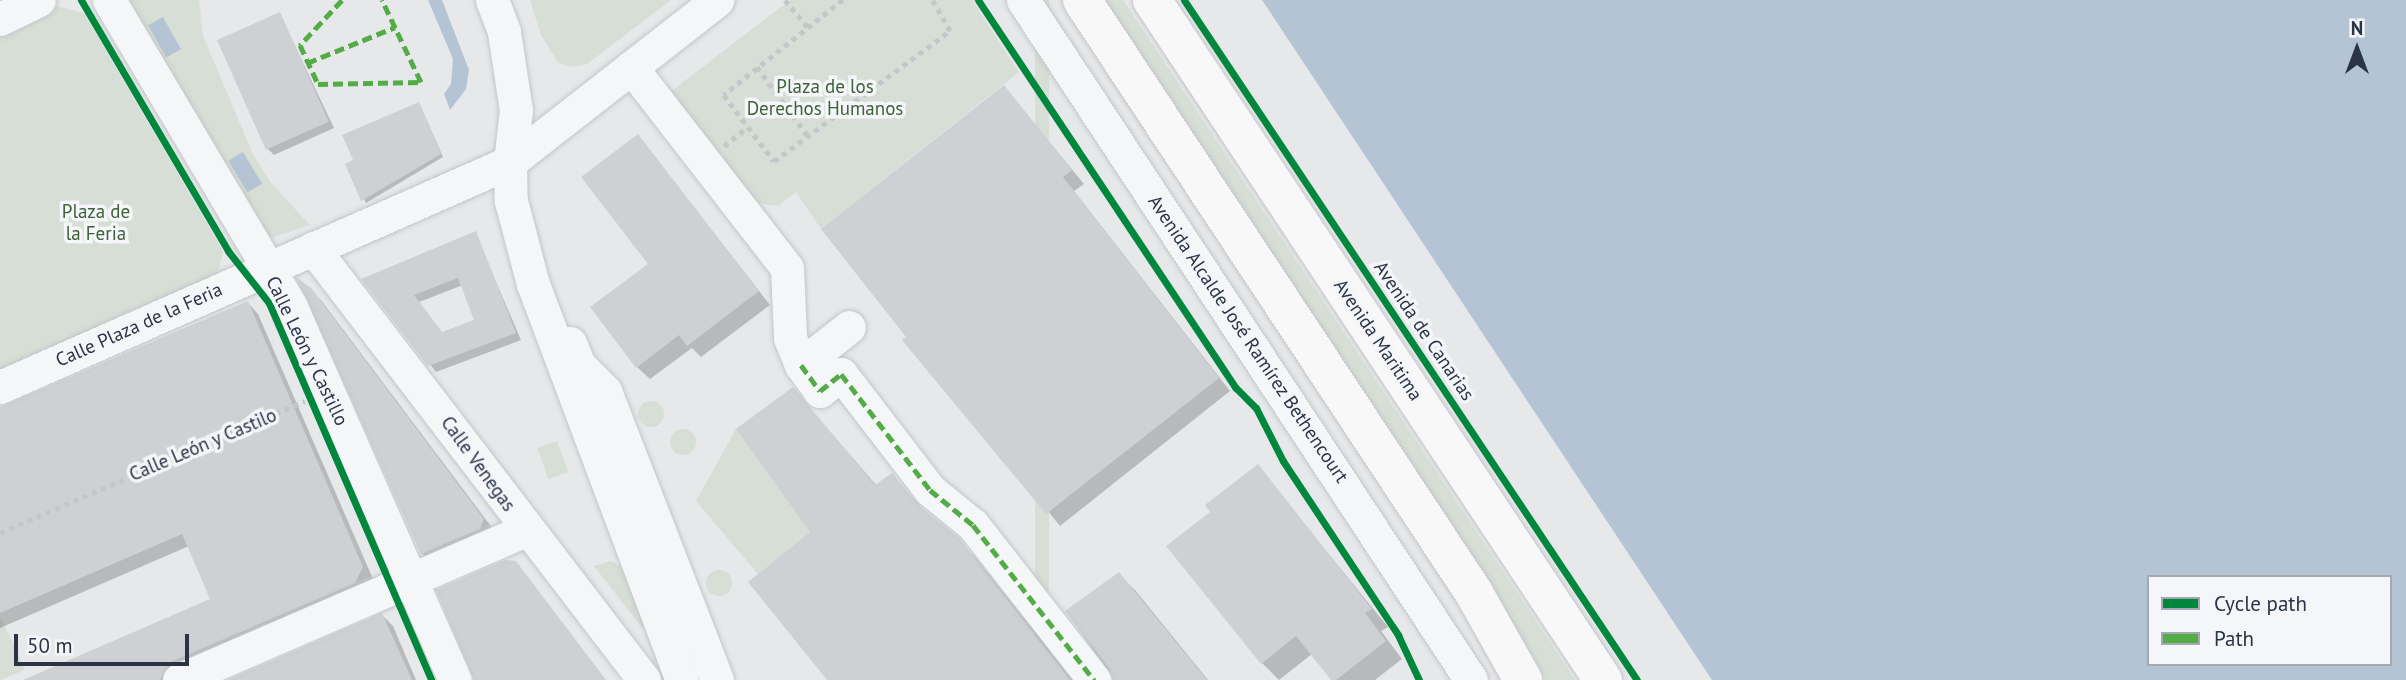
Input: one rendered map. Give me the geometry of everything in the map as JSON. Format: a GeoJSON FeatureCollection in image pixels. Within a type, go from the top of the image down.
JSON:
{"type":"FeatureCollection","features":[{"type":"Feature","properties":{"kind":"highway"},"geometry":{"type":"LineString","coordinates":[[1082,0],[1474,593],[1523,680]]}},
{"type":"Feature","properties":{"kind":"highway","name":"Avenida Maritima"},"geometry":{"type":"LineString","coordinates":[[1152,0],[1603,680]]}},
{"type":"Feature","properties":{"kind":"street"},"geometry":{"type":"LineString","coordinates":[[0,19],[39,0]]}},
{"type":"Feature","properties":{"kind":"street","name":"Calle León y Castillo"},"geometry":{"type":"LineString","coordinates":[[109,0],[291,307],[456,680]]}},
{"type":"Feature","properties":{"kind":"street"},"geometry":{"type":"LineString","coordinates":[[492,0],[504,32],[516,110],[510,162],[511,201],[533,284],[681,680]]}},
{"type":"Feature","properties":{"kind":"street","name":"Calle Plaza de la Feria"},"geometry":{"type":"LineString","coordinates":[[0,387],[267,266],[510,162],[717,0]]}},
{"type":"Feature","properties":{"kind":"street","name":"Avenida Alcalde José Ramírez Bethencourt"},"geometry":{"type":"LineString","coordinates":[[1023,0],[1471,680]]}},
{"type":"Feature","properties":{"kind":"street"},"geometry":{"type":"LineString","coordinates":[[631,67],[787,268],[790,338],[801,365],[820,391],[841,374],[930,490],[973,525],[1094,680]]}},
{"type":"Feature","properties":{"kind":"street"},"geometry":{"type":"LineString","coordinates":[[511,201],[579,365],[605,391],[717,680]]}},
{"type":"Feature","properties":{"kind":"street","name":"Calle Venegas"},"geometry":{"type":"LineString","coordinates":[[313,248],[526,530],[639,674]]}},
{"type":"Feature","properties":{"kind":"street"},"geometry":{"type":"LineString","coordinates":[[801,365],[849,327]]}},
{"type":"Feature","properties":{"kind":"street"},"geometry":{"type":"LineString","coordinates":[[179,680],[411,576],[526,530]]}},
{"type":"Feature","properties":{"kind":"street"},"geometry":{"type":"LineString","coordinates":[[588,572],[663,668],[681,680]]}},
{"type":"Feature","properties":{"kind":"street"},"geometry":{"type":"LineString","coordinates":[[631,630],[639,674]]}},
{"type":"Feature","properties":{"kind":"path"},"geometry":{"type":"LineString","coordinates":[[785,0],[808,27]]}},
{"type":"Feature","properties":{"kind":"path"},"geometry":{"type":"LineString","coordinates":[[843,0],[723,95],[745,129],[774,161],[950,31],[932,0]]}},
{"type":"Feature","properties":{"kind":"path"},"geometry":{"type":"LineString","coordinates":[[757,67],[808,136]]}},
{"type":"Feature","properties":{"kind":"path"},"geometry":{"type":"LineString","coordinates":[[303,386],[314,411]]}},
{"type":"Feature","properties":{"kind":"green space"},"geometry":{"type":"Polygon","coordinates":[[[126,0],[199,0],[203,36],[253,154],[271,183],[310,225],[271,238],[263,234],[126,0]]]}},
{"type":"Feature","properties":{"kind":"green space"},"geometry":{"type":"Polygon","coordinates":[[[530,0],[671,0],[587,64],[573,67],[558,63],[541,35],[530,0]]]}},
{"type":"Feature","properties":{"kind":"green space","name":"Plaza de los Derechos Humanos"},"geometry":{"type":"Polygon","coordinates":[[[790,0],[972,0],[1019,72],[821,229],[796,192],[778,206],[747,202],[665,96],[790,0]]]}},
{"type":"Feature","properties":{"kind":"green space"},"geometry":{"type":"Polygon","coordinates":[[[1035,0],[1049,0],[1049,680],[1035,680],[1035,0]]]}},
{"type":"Feature","properties":{"kind":"green space"},"geometry":{"type":"Polygon","coordinates":[[[1102,0],[1123,0],[1575,680],[1546,680],[1459,536],[1102,0]]]}},
{"type":"Feature","properties":{"kind":"green space","name":"Plaza de la Feria"},"geometry":{"type":"Polygon","coordinates":[[[57,6],[84,13],[223,251],[217,278],[0,370],[0,34],[57,6]]]}},
{"type":"Feature","properties":{"kind":"green space"},"geometry":{"type":"Polygon","coordinates":[[[651,401],[660,405],[664,414],[660,423],[651,427],[642,423],[638,414],[642,405],[651,401]]]}},
{"type":"Feature","properties":{"kind":"green space"},"geometry":{"type":"Polygon","coordinates":[[[683,429],[692,433],[696,442],[692,451],[683,455],[674,451],[670,442],[674,433],[683,429]]]}},
{"type":"Feature","properties":{"kind":"green space"},"geometry":{"type":"Polygon","coordinates":[[[736,429],[810,532],[758,574],[696,501],[736,429]]]}},
{"type":"Feature","properties":{"kind":"green space"},"geometry":{"type":"Polygon","coordinates":[[[557,441],[568,472],[549,479],[537,448],[557,441]]]}},
{"type":"Feature","properties":{"kind":"green space"},"geometry":{"type":"Polygon","coordinates":[[[611,561],[621,567],[646,627],[642,628],[594,566],[611,561]]]}},
{"type":"Feature","properties":{"kind":"green space"},"geometry":{"type":"Polygon","coordinates":[[[719,570],[728,574],[732,583],[728,592],[719,596],[710,592],[706,583],[710,574],[719,570]]]}},
{"type":"Feature","properties":{"kind":"green space"},"geometry":{"type":"Polygon","coordinates":[[[2,620],[25,670],[0,680],[0,621],[2,620]]]}},
{"type":"Feature","properties":{"kind":"water"},"geometry":{"type":"Polygon","coordinates":[[[428,0],[442,0],[469,70],[466,89],[450,110],[444,94],[451,84],[453,59],[428,0]]]}},
{"type":"Feature","properties":{"kind":"water"},"geometry":{"type":"Polygon","coordinates":[[[1262,0],[2406,0],[2406,680],[1712,680],[1262,0]]]}},
{"type":"Feature","properties":{"kind":"water"},"geometry":{"type":"Polygon","coordinates":[[[163,17],[181,49],[166,58],[148,25],[163,17]]]}},
{"type":"Feature","properties":{"kind":"water"},"geometry":{"type":"Polygon","coordinates":[[[243,152],[262,184],[247,192],[228,161],[243,152]]]}},
{"type":"Feature","properties":{"kind":"building"},"geometry":{"type":"Polygon","coordinates":[[[280,12],[329,122],[266,150],[217,40],[280,12]]]}},
{"type":"Feature","properties":{"kind":"building"},"geometry":{"type":"Polygon","coordinates":[[[1004,85],[1072,170],[1063,177],[1219,378],[1046,514],[902,340],[906,337],[821,229],[1004,85]]]}},
{"type":"Feature","properties":{"kind":"building"},"geometry":{"type":"Polygon","coordinates":[[[419,102],[441,154],[361,201],[345,164],[353,160],[342,135],[419,102]]]}},
{"type":"Feature","properties":{"kind":"building"},"geometry":{"type":"Polygon","coordinates":[[[638,134],[759,291],[687,346],[679,335],[636,368],[590,307],[648,264],[581,177],[638,134]]]}},
{"type":"Feature","properties":{"kind":"building"},"geometry":{"type":"Polygon","coordinates":[[[476,231],[516,333],[428,366],[361,279],[476,231]],[[458,278],[414,295],[442,332],[474,320],[458,278]]]}},
{"type":"Feature","properties":{"kind":"building"},"geometry":{"type":"Polygon","coordinates":[[[296,277],[312,289],[484,519],[480,529],[421,554],[296,277]]]}},
{"type":"Feature","properties":{"kind":"building"},"geometry":{"type":"Polygon","coordinates":[[[248,301],[363,567],[355,583],[171,662],[160,680],[23,680],[210,599],[182,534],[0,613],[0,407],[248,301]]]}},
{"type":"Feature","properties":{"kind":"building"},"geometry":{"type":"Polygon","coordinates":[[[793,387],[875,485],[892,473],[918,505],[959,538],[1070,680],[827,680],[748,582],[810,532],[736,429],[793,387]]]}},
{"type":"Feature","properties":{"kind":"building"},"geometry":{"type":"Polygon","coordinates":[[[1258,464],[1372,609],[1365,613],[1386,641],[1336,680],[1331,680],[1296,636],[1261,664],[1166,546],[1210,512],[1205,505],[1258,464]]]}},
{"type":"Feature","properties":{"kind":"building"},"geometry":{"type":"Polygon","coordinates":[[[505,560],[516,561],[606,680],[474,680],[436,590],[505,560]]]}},
{"type":"Feature","properties":{"kind":"building"},"geometry":{"type":"Polygon","coordinates":[[[1119,572],[1207,680],[1113,680],[1109,668],[1065,611],[1119,572]]]}},
{"type":"Feature","properties":{"kind":"building"},"geometry":{"type":"Polygon","coordinates":[[[382,613],[412,680],[228,680],[382,613]]]}},
{"type":"Feature","properties":{"kind":"marked path"},"geometry":{"type":"LineString","coordinates":[[342,0],[300,45],[318,84],[421,82],[382,0]]}},
{"type":"Feature","properties":{"kind":"marked path"},"geometry":{"type":"LineString","coordinates":[[307,63],[395,27]]}},
{"type":"Feature","properties":{"kind":"marked path"},"geometry":{"type":"LineString","coordinates":[[801,365],[820,391],[841,374],[930,490],[973,525],[1094,680]]}},
{"type":"Feature","properties":{"kind":"cycle path"},"geometry":{"type":"LineString","coordinates":[[81,0],[228,251],[269,303],[431,680]]}},
{"type":"Feature","properties":{"kind":"cycle path"},"geometry":{"type":"LineString","coordinates":[[978,0],[1235,387],[1256,408],[1283,461],[1398,635],[1419,680]]}},
{"type":"Feature","properties":{"kind":"cycle path","name":"Avenida de Canarias"},"geometry":{"type":"LineString","coordinates":[[1184,0],[1637,680]]}}]}
